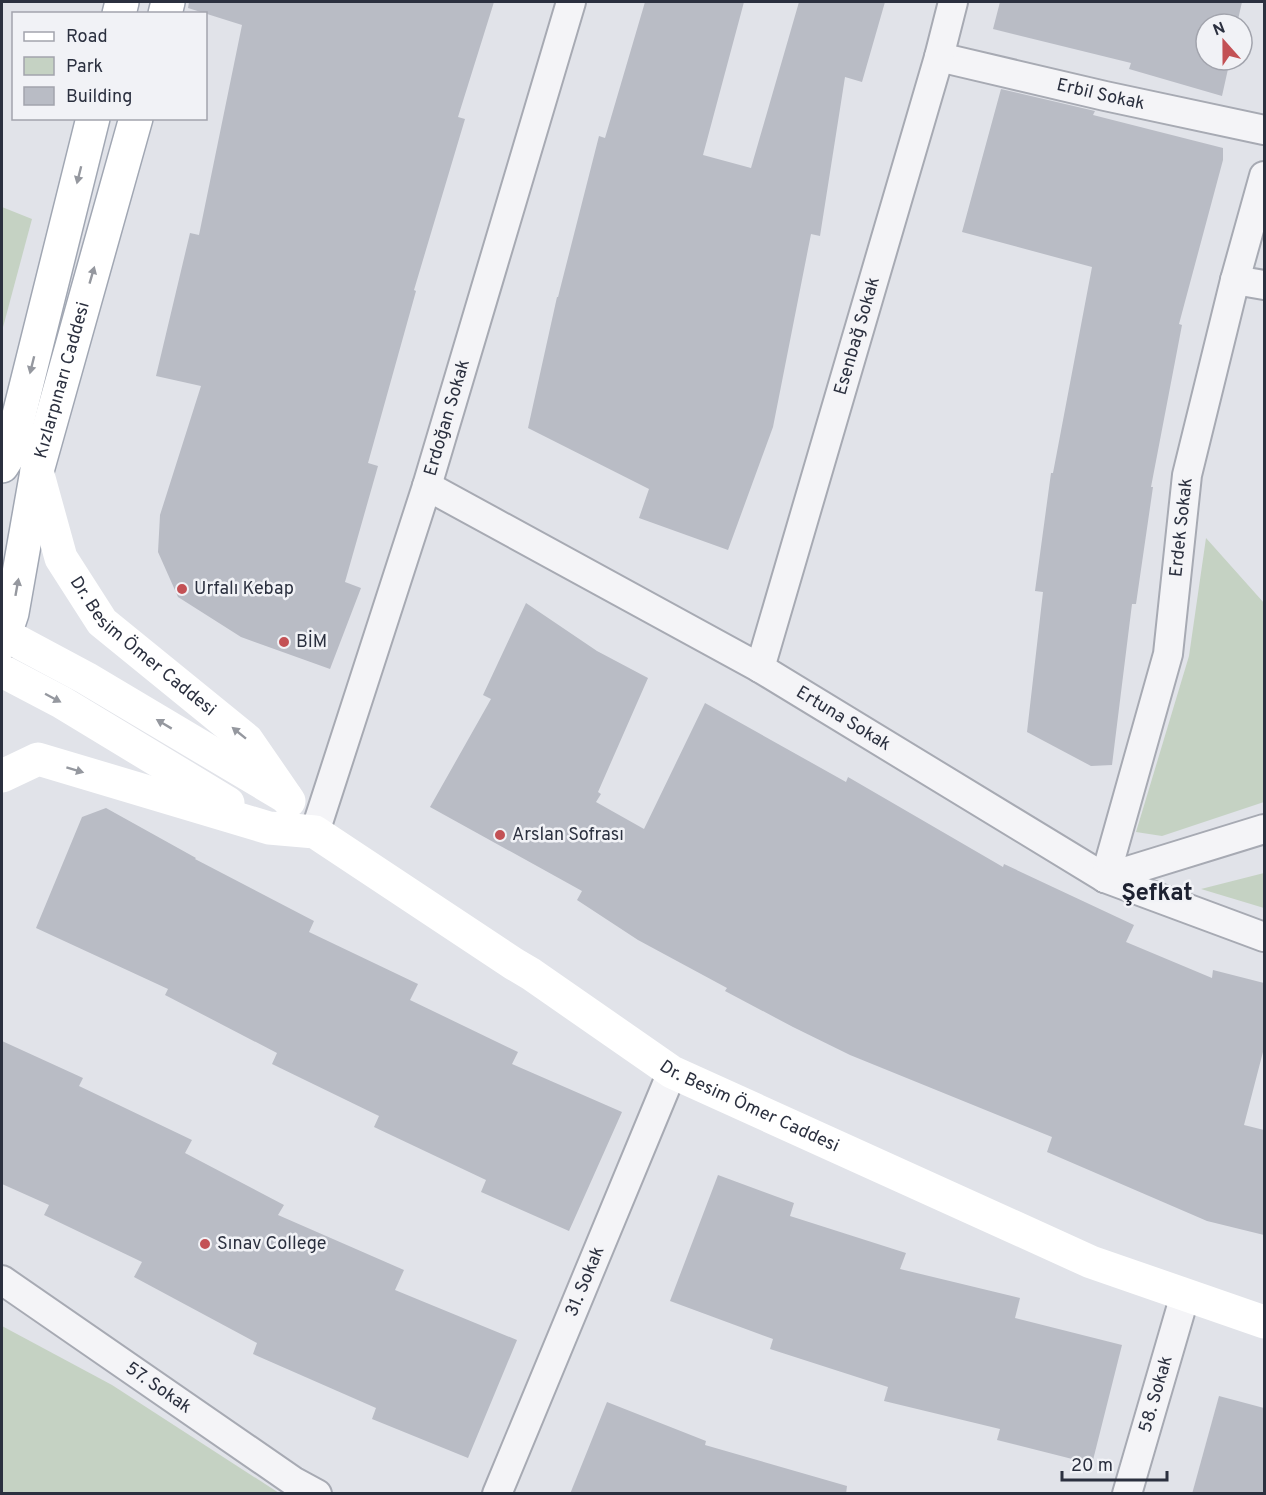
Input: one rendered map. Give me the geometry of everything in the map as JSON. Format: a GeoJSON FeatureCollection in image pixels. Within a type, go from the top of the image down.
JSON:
{"type":"FeatureCollection","features":[{"type":"Feature","properties":{"kind":"main road","name":"Kızlarpınarı Caddesi"},"geometry":{"type":"LineString","coordinates":[[2,643],[12,613],[12,463],[93,120]]}},
{"type":"Feature","properties":{"kind":"main road","name":"Kızlarpınarı Caddesi"},"geometry":{"type":"LineString","coordinates":[[12,463],[135,120]]}},
{"type":"Feature","properties":{"kind":"main road","name":"Dr. Besim Ömer Caddesi"},"geometry":{"type":"LineString","coordinates":[[12,463],[61,558],[102,622],[247,740],[286,797]]}},
{"type":"Feature","properties":{"kind":"main road"},"geometry":{"type":"LineString","coordinates":[[2,633],[86,678],[286,797],[315,832]]}},
{"type":"Feature","properties":{"kind":"main road"},"geometry":{"type":"LineString","coordinates":[[2,670],[61,702],[269,828]]}},
{"type":"Feature","properties":{"kind":"main road"},"geometry":{"type":"LineString","coordinates":[[2,777],[38,759],[269,828]]}},
{"type":"Feature","properties":{"kind":"main road","name":"Dr. Besim Ömer Caddesi"},"geometry":{"type":"LineString","coordinates":[[269,828],[315,832],[531,974],[672,1072],[1091,1262],[1264,1322]]}},
{"type":"Feature","properties":{"kind":"street","name":"Erdoğan Sokak"},"geometry":{"type":"LineString","coordinates":[[315,832],[427,486],[571,2]]}},
{"type":"Feature","properties":{"kind":"street","name":"Esenbağ Sokak"},"geometry":{"type":"LineString","coordinates":[[760,668],[939,57],[953,2]]}},
{"type":"Feature","properties":{"kind":"street","name":"Erbil Sokak"},"geometry":{"type":"LineString","coordinates":[[939,57],[1264,130]]}},
{"type":"Feature","properties":{"kind":"street","name":"Erdek Sokak"},"geometry":{"type":"LineString","coordinates":[[1105,878],[1168,654],[1187,475],[1235,280],[1264,176]]}},
{"type":"Feature","properties":{"kind":"street"},"geometry":{"type":"LineString","coordinates":[[1235,280],[1264,285]]}},
{"type":"Feature","properties":{"kind":"street","name":"Ertuna Sokak"},"geometry":{"type":"LineString","coordinates":[[427,486],[760,668],[1105,878],[1264,937]]}},
{"type":"Feature","properties":{"kind":"street"},"geometry":{"type":"LineString","coordinates":[[1105,878],[1264,829]]}},
{"type":"Feature","properties":{"kind":"street","name":"31. Sokak"},"geometry":{"type":"LineString","coordinates":[[497,1494],[672,1072]]}},
{"type":"Feature","properties":{"kind":"street","name":"57. Sokak"},"geometry":{"type":"LineString","coordinates":[[2,1280],[293,1481],[316,1494]]}},
{"type":"Feature","properties":{"kind":"street","name":"58. Sokak"},"geometry":{"type":"LineString","coordinates":[[1127,1494],[1185,1295]]}},
{"type":"Feature","properties":{"kind":"green space"},"geometry":{"type":"Polygon","coordinates":[[[2,207],[32,219],[2,331],[2,207]]]}},
{"type":"Feature","properties":{"kind":"green space"},"geometry":{"type":"Polygon","coordinates":[[[1206,538],[1264,603],[1264,802],[1162,836],[1136,832],[1189,656],[1206,538]]]}},
{"type":"Feature","properties":{"kind":"green space"},"geometry":{"type":"Polygon","coordinates":[[[1264,873],[1264,908],[1201,889],[1264,873]]]}},
{"type":"Feature","properties":{"kind":"green space"},"geometry":{"type":"Polygon","coordinates":[[[2,1326],[112,1385],[279,1493],[2,1493],[2,1326]]]}},
{"type":"Feature","properties":{"kind":"building"},"geometry":{"type":"Polygon","coordinates":[[[189,2],[494,2],[458,117],[465,119],[414,290],[416,291],[368,463],[378,466],[345,582],[361,588],[330,669],[241,637],[178,597],[158,552],[160,515],[201,386],[156,376],[190,233],[199,235],[242,25],[207,14],[207,12],[188,8],[189,2]]]}},
{"type":"Feature","properties":{"kind":"building"},"geometry":{"type":"Polygon","coordinates":[[[645,2],[744,2],[703,155],[751,168],[799,2],[885,2],[862,82],[845,77],[820,236],[811,234],[773,427],[728,550],[639,518],[649,489],[528,428],[557,297],[599,136],[605,138],[645,2]]]}},
{"type":"Feature","properties":{"kind":"building"},"geometry":{"type":"Polygon","coordinates":[[[1000,2],[1242,2],[1240,12],[1194,12],[1194,72],[1227,72],[1222,96],[1129,69],[1131,63],[993,29],[1000,2]]]}},
{"type":"Feature","properties":{"kind":"building"},"geometry":{"type":"Polygon","coordinates":[[[1001,89],[1095,111],[1093,115],[1223,148],[1223,160],[1179,324],[1182,325],[1151,487],[1153,487],[1136,604],[1132,604],[1112,765],[1091,766],[1027,732],[1043,592],[1035,591],[1051,473],[1053,473],[1092,267],[962,232],[1001,89]]]}},
{"type":"Feature","properties":{"kind":"building"},"geometry":{"type":"Polygon","coordinates":[[[526,603],[597,651],[648,678],[598,792],[601,794],[596,802],[644,829],[705,703],[846,782],[848,777],[1003,867],[1004,864],[1134,925],[1126,942],[1212,978],[1213,970],[1264,983],[1264,1048],[1244,1125],[1264,1130],[1264,1235],[1207,1221],[1047,1152],[1052,1137],[850,1055],[793,1027],[725,991],[727,988],[638,940],[577,900],[582,891],[430,807],[491,699],[483,695],[526,603]]]}},
{"type":"Feature","properties":{"kind":"building"},"geometry":{"type":"Polygon","coordinates":[[[106,808],[195,859],[314,921],[309,932],[418,984],[410,1000],[518,1052],[512,1064],[622,1112],[569,1231],[481,1192],[486,1180],[374,1127],[379,1116],[272,1064],[277,1053],[165,995],[168,989],[36,928],[82,817],[106,808]]]}},
{"type":"Feature","properties":{"kind":"building"},"geometry":{"type":"Polygon","coordinates":[[[2,1041],[83,1078],[79,1086],[192,1140],[185,1153],[284,1205],[278,1215],[404,1270],[395,1290],[517,1340],[468,1458],[372,1419],[376,1408],[253,1354],[257,1343],[134,1277],[142,1262],[44,1215],[49,1205],[2,1184],[2,1041]]]}},
{"type":"Feature","properties":{"kind":"building"},"geometry":{"type":"Polygon","coordinates":[[[718,1175],[794,1203],[790,1216],[906,1253],[900,1269],[1020,1298],[1015,1318],[1122,1345],[1092,1464],[997,1440],[1000,1429],[884,1401],[888,1387],[770,1349],[773,1339],[670,1301],[718,1175]]]}},
{"type":"Feature","properties":{"kind":"building"},"geometry":{"type":"Polygon","coordinates":[[[1219,1396],[1264,1408],[1264,1494],[1192,1494],[1219,1396]]]}},
{"type":"Feature","properties":{"kind":"building"},"geometry":{"type":"Polygon","coordinates":[[[607,1402],[706,1441],[705,1445],[847,1486],[846,1494],[570,1494],[607,1402]]]}},
{"type":"Feature","properties":{"kind":"place","name":"Urfalı Kebap"},"geometry":{"type":"Point","coordinates":[182,589]}},
{"type":"Feature","properties":{"kind":"place","name":"BİM"},"geometry":{"type":"Point","coordinates":[284,642]}},
{"type":"Feature","properties":{"kind":"place","name":"Arslan Sofrası"},"geometry":{"type":"Point","coordinates":[500,835]}},
{"type":"Feature","properties":{"kind":"place","name":"Sınav College"},"geometry":{"type":"Point","coordinates":[205,1244]}},
{"type":"Feature","properties":{"kind":"district","name":"Şefkat"},"geometry":{"type":"Point","coordinates":[1157,894]}}]}
